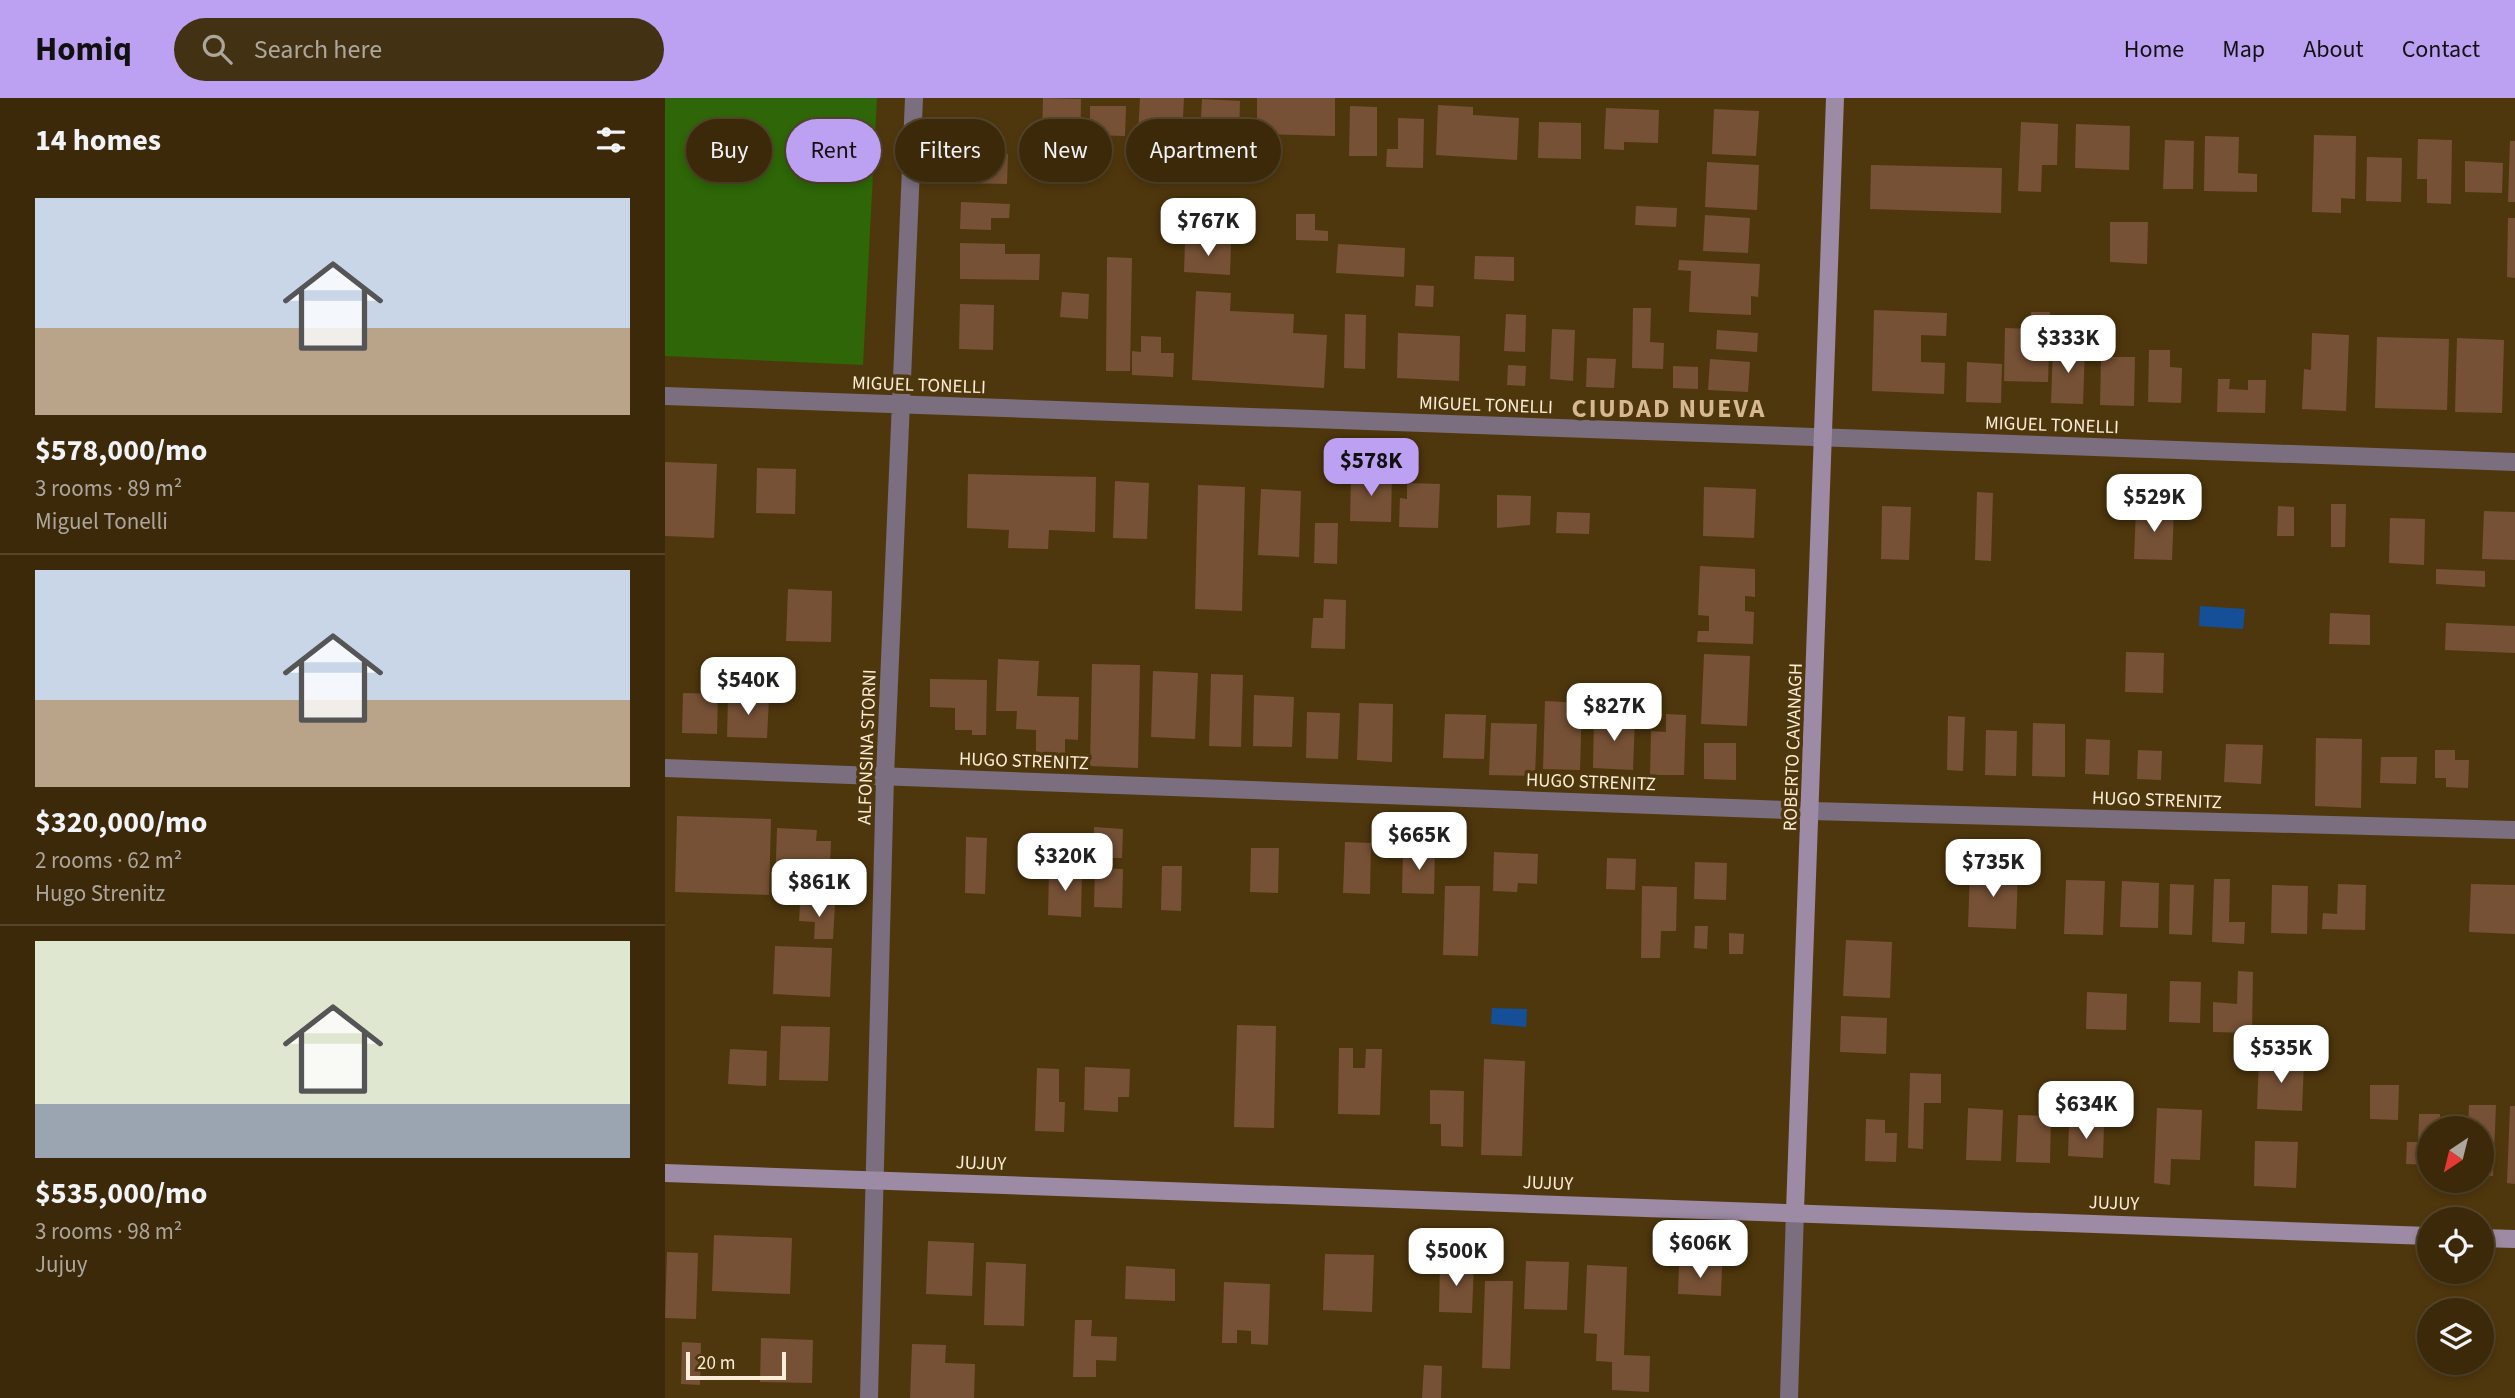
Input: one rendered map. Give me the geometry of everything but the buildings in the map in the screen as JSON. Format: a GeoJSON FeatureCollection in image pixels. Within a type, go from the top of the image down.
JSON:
{"type":"FeatureCollection","features":[{"type":"Feature","properties":{"kind":"main road","name":"ROBERTO CAVANAGH"},"geometry":{"type":"LineString","coordinates":[[1795,1211],[1835,98]]}},
{"type":"Feature","properties":{"kind":"main road","name":"JUJUY"},"geometry":{"type":"LineString","coordinates":[[665,1173],[1795,1211],[2417,1236]]}},
{"type":"Feature","properties":{"kind":"main road"},"geometry":{"type":"LineString","coordinates":[[2494,1238],[2515,1239]]}},
{"type":"Feature","properties":{"kind":"street","name":"ALFONSINA STORNI"},"geometry":{"type":"LineString","coordinates":[[869,1398],[885,776],[914,98]]}},
{"type":"Feature","properties":{"kind":"street","name":"MIGUEL TONELLI"},"geometry":{"type":"LineString","coordinates":[[665,397],[2515,462]]}},
{"type":"Feature","properties":{"kind":"street","name":"HUGO STRENITZ"},"geometry":{"type":"LineString","coordinates":[[665,768],[1811,811],[2515,830]]}},
{"type":"Feature","properties":{"kind":"street","name":"ROBERTO CAVANAGH"},"geometry":{"type":"LineString","coordinates":[[1789,1398],[1795,1211]]}},
{"type":"Feature","properties":{"kind":"green space"},"geometry":{"type":"Polygon","coordinates":[[[665,98],[877,98],[876,119],[786,119],[786,182],[873,182],[863,365],[665,356],[665,98]]]}},
{"type":"Feature","properties":{"kind":"water"},"geometry":{"type":"Polygon","coordinates":[[[2200,606],[2245,609],[2243,629],[2199,626],[2200,606]]]}},
{"type":"Feature","properties":{"kind":"water"},"geometry":{"type":"Polygon","coordinates":[[[1492,1008],[1527,1009],[1526,1027],[1491,1024],[1492,1008]]]}},
{"type":"Feature","properties":{"kind":"district","name":"CIUDAD NUEVA"},"geometry":{"type":"Point","coordinates":[1669,408]}}]}
